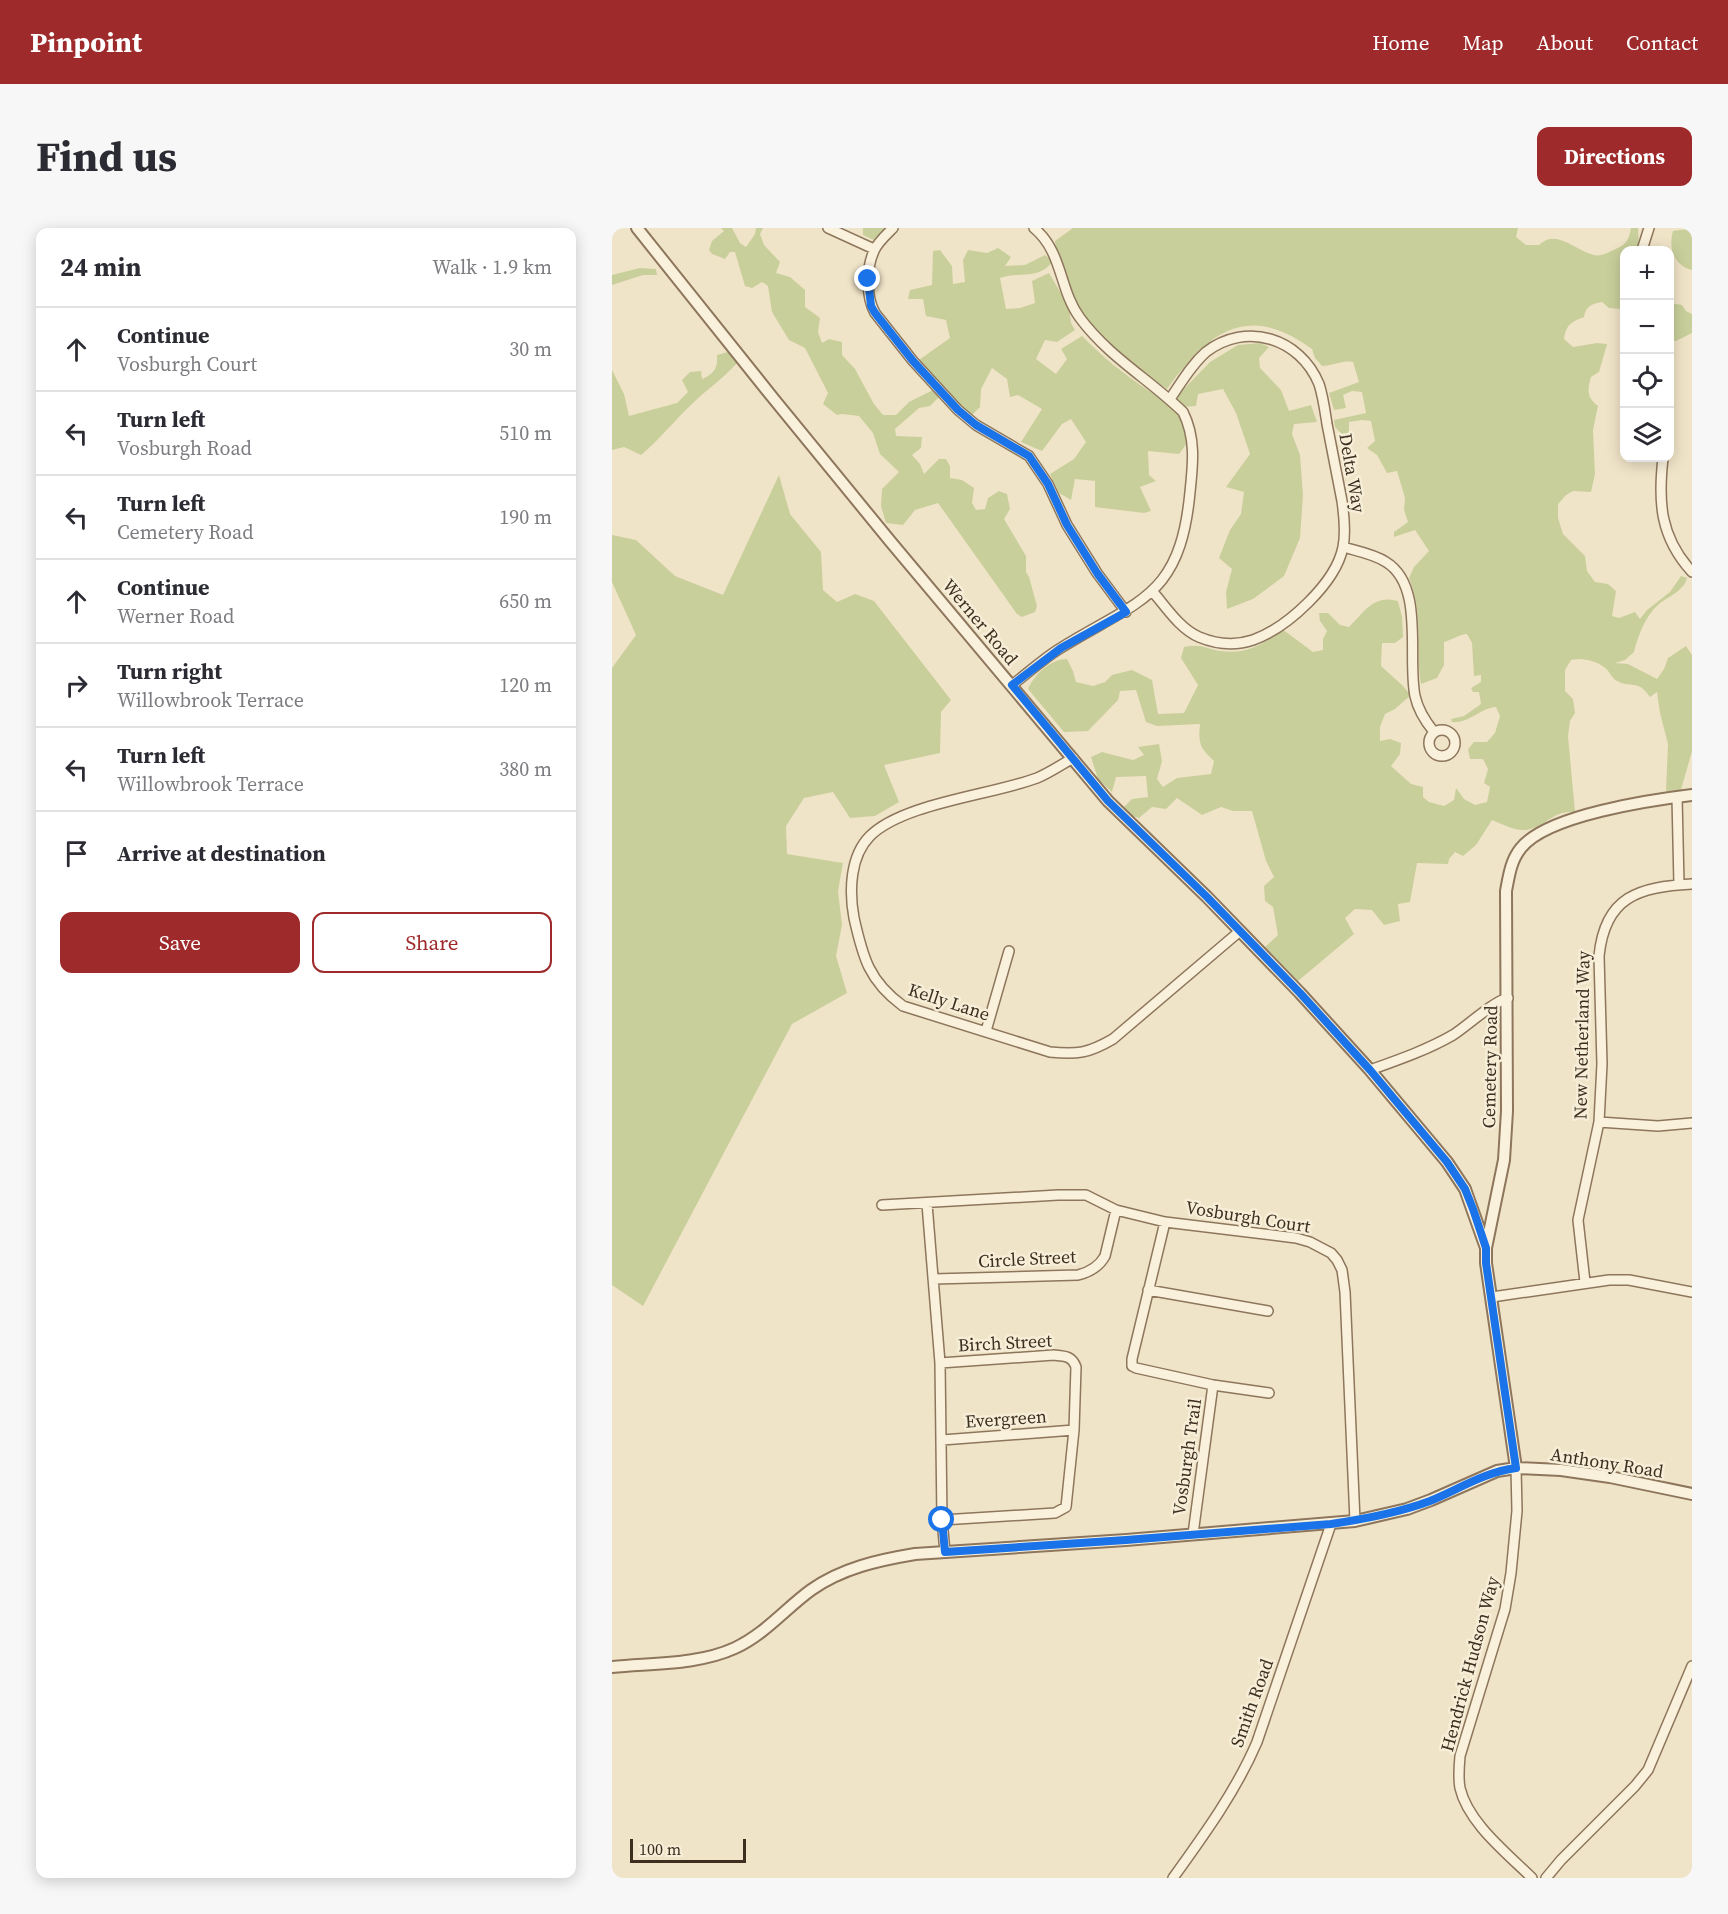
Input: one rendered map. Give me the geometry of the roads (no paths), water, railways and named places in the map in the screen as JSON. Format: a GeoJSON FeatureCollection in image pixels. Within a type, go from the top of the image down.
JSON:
{"type":"FeatureCollection","features":[{"type":"Feature","properties":{"kind":"street","name":"Werner Road"},"geometry":{"type":"LineString","coordinates":[[638,228],[890,541],[1108,801],[1300,993],[1370,1070],[1447,1162],[1465,1189],[1486,1248]]}},
{"type":"Feature","properties":{"kind":"street"},"geometry":{"type":"LineString","coordinates":[[828,228],[874,249]]}},
{"type":"Feature","properties":{"kind":"street"},"geometry":{"type":"LineString","coordinates":[[893,228],[874,249],[868,279],[871,306],[875,313],[913,361],[958,410],[976,425],[1029,456],[1048,484],[1073,535],[1126,612]]}},
{"type":"Feature","properties":{"kind":"street"},"geometry":{"type":"LineString","coordinates":[[1012,685],[1061,648],[1126,612],[1153,592],[1176,560],[1182,544],[1188,523],[1192,475],[1193,442],[1190,426],[1183,412],[1101,344],[1078,315],[1046,238],[1034,228]]}},
{"type":"Feature","properties":{"kind":"street"},"geometry":{"type":"LineString","coordinates":[[1643,246],[1649,228]]}},
{"type":"Feature","properties":{"kind":"street","name":"Delta Way"},"geometry":{"type":"LineString","coordinates":[[1153,592],[1187,630],[1197,637],[1233,644],[1252,640],[1271,632],[1320,589],[1334,568],[1343,547],[1342,501],[1320,387],[1306,361],[1280,342],[1263,336],[1242,337],[1221,342],[1205,353],[1192,367],[1170,399]]}},
{"type":"Feature","properties":{"kind":"street"},"geometry":{"type":"LineString","coordinates":[[1663,462],[1661,512],[1667,535],[1680,558],[1692,572]]}},
{"type":"Feature","properties":{"kind":"street"},"geometry":{"type":"LineString","coordinates":[[1343,547],[1387,562],[1401,574],[1411,606],[1415,693],[1422,716],[1434,732]]}},
{"type":"Feature","properties":{"kind":"street","name":"Kelly Lane"},"geometry":{"type":"LineString","coordinates":[[1073,758],[1037,777],[887,822],[869,837],[856,859],[852,882],[853,911],[861,946],[871,974],[886,994],[903,1006],[1050,1052],[1074,1054],[1095,1049],[1113,1039],[1240,931]]}},
{"type":"Feature","properties":{"kind":"street","name":"Cemetery Road"},"geometry":{"type":"LineString","coordinates":[[1516,1468],[1486,1248],[1504,1160],[1509,1070],[1506,891],[1510,867],[1521,847],[1536,835],[1590,813],[1692,795]]}},
{"type":"Feature","properties":{"kind":"street"},"geometry":{"type":"LineString","coordinates":[[1677,797],[1679,885]]}},
{"type":"Feature","properties":{"kind":"street","name":"New Netherland Way"},"geometry":{"type":"LineString","coordinates":[[1585,1282],[1578,1220],[1599,1122],[1602,1064],[1599,956],[1601,939],[1606,923],[1619,906],[1631,896],[1645,890],[1692,884]]}},
{"type":"Feature","properties":{"kind":"street"},"geometry":{"type":"LineString","coordinates":[[986,1031],[1009,951]]}},
{"type":"Feature","properties":{"kind":"street"},"geometry":{"type":"LineString","coordinates":[[1370,1070],[1428,1048],[1472,1022],[1500,1000],[1508,998]]}},
{"type":"Feature","properties":{"kind":"street"},"geometry":{"type":"LineString","coordinates":[[1599,1122],[1658,1126],[1692,1123]]}},
{"type":"Feature","properties":{"kind":"street","name":"Vosburgh Court"},"geometry":{"type":"LineString","coordinates":[[882,1205],[1086,1196],[1116,1210],[1165,1222],[1296,1238],[1323,1247],[1337,1260],[1342,1270],[1345,1292],[1355,1521]]}},
{"type":"Feature","properties":{"kind":"street"},"geometry":{"type":"LineString","coordinates":[[927,1204],[940,1363],[942,1520],[945,1552]]}},
{"type":"Feature","properties":{"kind":"street","name":"Circle Street"},"geometry":{"type":"LineString","coordinates":[[933,1279],[1087,1273],[1102,1263],[1116,1210]]}},
{"type":"Feature","properties":{"kind":"street","name":"Vosburgh Trail"},"geometry":{"type":"LineString","coordinates":[[1165,1222],[1132,1366],[1213,1385],[1269,1393]]}},
{"type":"Feature","properties":{"kind":"street"},"geometry":{"type":"LineString","coordinates":[[1492,1297],[1585,1282],[1629,1280],[1692,1292]]}},
{"type":"Feature","properties":{"kind":"street"},"geometry":{"type":"LineString","coordinates":[[1148,1290],[1268,1311]]}},
{"type":"Feature","properties":{"kind":"street","name":"Birch Street"},"geometry":{"type":"LineString","coordinates":[[940,1363],[1047,1356],[1068,1357],[1074,1361],[1076,1367],[1074,1430]]}},
{"type":"Feature","properties":{"kind":"street","name":"Vosburgh Trail"},"geometry":{"type":"LineString","coordinates":[[1193,1534],[1213,1385]]}},
{"type":"Feature","properties":{"kind":"street"},"geometry":{"type":"LineString","coordinates":[[942,1520],[1061,1511],[1066,1507],[1069,1497],[1074,1430]]}},
{"type":"Feature","properties":{"kind":"street","name":"Evergreen"},"geometry":{"type":"LineString","coordinates":[[942,1440],[1074,1430]]}},
{"type":"Feature","properties":{"kind":"street","name":"Anthony Road"},"geometry":{"type":"LineString","coordinates":[[612,1667],[685,1660],[716,1655],[735,1648],[764,1631],[812,1590],[834,1577],[884,1559],[945,1552],[1355,1521],[1407,1509],[1497,1471],[1516,1468],[1560,1470],[1610,1477],[1692,1494]]}},
{"type":"Feature","properties":{"kind":"street","name":"Hendrick Hudson Way"},"geometry":{"type":"LineString","coordinates":[[1516,1468],[1513,1551],[1505,1609],[1460,1756],[1459,1775],[1461,1790],[1475,1818],[1532,1878]]}},
{"type":"Feature","properties":{"kind":"street","name":"Smith Road"},"geometry":{"type":"LineString","coordinates":[[1173,1878],[1209,1828],[1247,1765],[1331,1524]]}},
{"type":"Feature","properties":{"kind":"street"},"geometry":{"type":"LineString","coordinates":[[1546,1878],[1561,1860],[1618,1805],[1648,1770],[1692,1666]]}}]}
